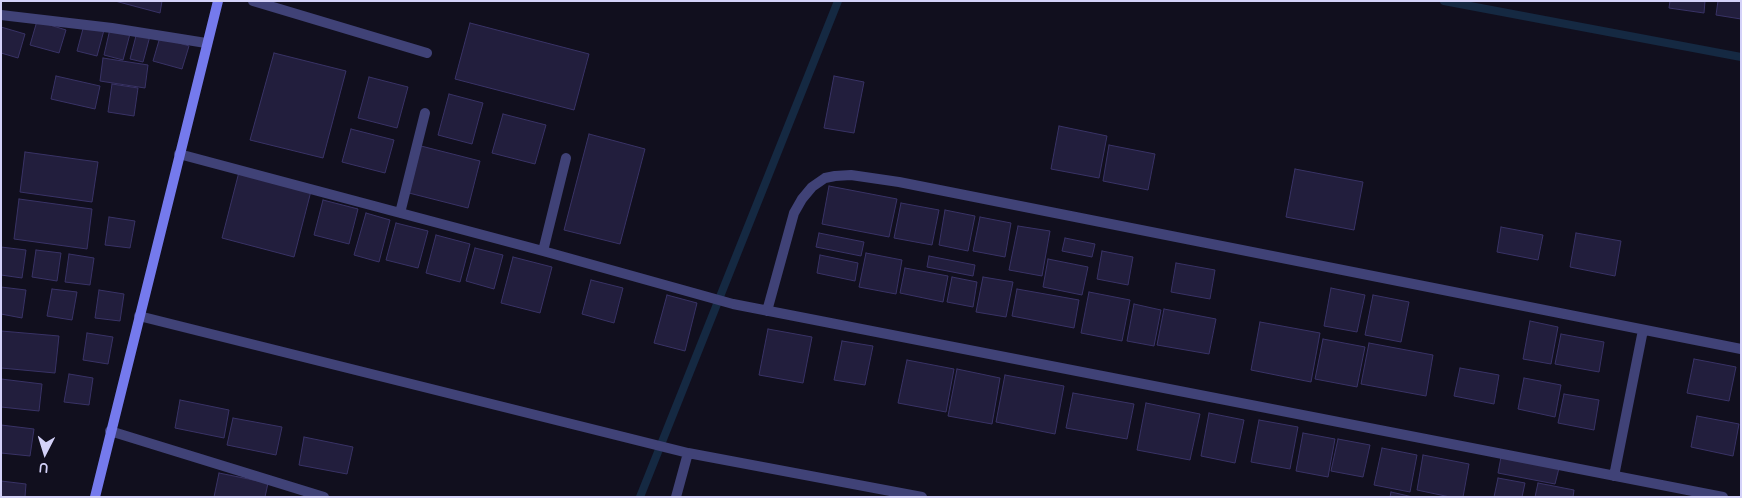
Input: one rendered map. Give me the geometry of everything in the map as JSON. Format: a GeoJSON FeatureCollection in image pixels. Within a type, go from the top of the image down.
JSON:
{"type":"FeatureCollection","features":[{"type":"Feature","properties":{"kind":"street"},"geometry":{"type":"LineString","coordinates":[[95,497],[206,43],[218,1]]}},
{"type":"Feature","properties":{"kind":"street"},"geometry":{"type":"LineString","coordinates":[[253,1],[427,53]]}},
{"type":"Feature","properties":{"kind":"street"},"geometry":{"type":"LineString","coordinates":[[1,15],[112,28],[206,43]]}},
{"type":"Feature","properties":{"kind":"street"},"geometry":{"type":"LineString","coordinates":[[400,213],[425,113]]}},
{"type":"Feature","properties":{"kind":"street"},"geometry":{"type":"LineString","coordinates":[[179,154],[543,251],[733,304],[1723,497]]}},
{"type":"Feature","properties":{"kind":"street"},"geometry":{"type":"LineString","coordinates":[[543,251],[566,158]]}},
{"type":"Feature","properties":{"kind":"street"},"geometry":{"type":"LineString","coordinates":[[767,311],[794,213],[802,199],[812,187],[825,178],[851,175],[909,184],[1741,349]]}},
{"type":"Feature","properties":{"kind":"street"},"geometry":{"type":"LineString","coordinates":[[139,316],[648,444],[922,497]]}},
{"type":"Feature","properties":{"kind":"street"},"geometry":{"type":"LineString","coordinates":[[1614,476],[1643,330]]}},
{"type":"Feature","properties":{"kind":"street"},"geometry":{"type":"LineString","coordinates":[[110,431],[324,497]]}},
{"type":"Feature","properties":{"kind":"street"},"geometry":{"type":"LineString","coordinates":[[676,497],[688,453]]}},
{"type":"Feature","properties":{"kind":"building"},"geometry":{"type":"Polygon","coordinates":[[[115,1],[162,1],[160,13],[115,1]]]}},
{"type":"Feature","properties":{"kind":"building"},"geometry":{"type":"Polygon","coordinates":[[[1670,1],[1705,1],[1704,13],[1669,8],[1670,1]]]}},
{"type":"Feature","properties":{"kind":"building"},"geometry":{"type":"Polygon","coordinates":[[[1718,1],[1741,1],[1741,19],[1716,15],[1718,1]]]}},
{"type":"Feature","properties":{"kind":"building"},"geometry":{"type":"Polygon","coordinates":[[[37,21],[66,30],[59,53],[30,45],[37,21]]]}},
{"type":"Feature","properties":{"kind":"building"},"geometry":{"type":"Polygon","coordinates":[[[470,23],[589,54],[574,110],[455,79],[470,23]]]}},
{"type":"Feature","properties":{"kind":"building"},"geometry":{"type":"Polygon","coordinates":[[[84,25],[104,30],[97,56],[77,51],[84,25]]]}},
{"type":"Feature","properties":{"kind":"building"},"geometry":{"type":"Polygon","coordinates":[[[1,27],[25,34],[18,58],[1,53],[1,27]]]}},
{"type":"Feature","properties":{"kind":"building"},"geometry":{"type":"Polygon","coordinates":[[[110,29],[130,34],[123,60],[104,55],[110,29]]]}},
{"type":"Feature","properties":{"kind":"building"},"geometry":{"type":"Polygon","coordinates":[[[137,32],[150,36],[143,62],[130,59],[137,32]]]}},
{"type":"Feature","properties":{"kind":"building"},"geometry":{"type":"Polygon","coordinates":[[[160,37],[189,46],[182,69],[153,61],[160,37]]]}},
{"type":"Feature","properties":{"kind":"building"},"geometry":{"type":"Polygon","coordinates":[[[274,53],[346,71],[323,158],[250,140],[274,53]]]}},
{"type":"Feature","properties":{"kind":"building"},"geometry":{"type":"Polygon","coordinates":[[[103,58],[148,65],[145,88],[100,81],[103,58]]]}},
{"type":"Feature","properties":{"kind":"building"},"geometry":{"type":"Polygon","coordinates":[[[56,76],[100,86],[95,109],[51,99],[56,76]]]}},
{"type":"Feature","properties":{"kind":"building"},"geometry":{"type":"Polygon","coordinates":[[[834,76],[864,82],[854,133],[824,128],[834,76]]]}},
{"type":"Feature","properties":{"kind":"building"},"geometry":{"type":"Polygon","coordinates":[[[369,77],[408,87],[397,128],[358,118],[369,77]]]}},
{"type":"Feature","properties":{"kind":"building"},"geometry":{"type":"Polygon","coordinates":[[[112,84],[138,88],[134,116],[108,112],[112,84]]]}},
{"type":"Feature","properties":{"kind":"building"},"geometry":{"type":"Polygon","coordinates":[[[449,94],[483,103],[472,144],[438,135],[449,94]]]}},
{"type":"Feature","properties":{"kind":"building"},"geometry":{"type":"Polygon","coordinates":[[[503,114],[546,125],[535,164],[492,153],[503,114]]]}},
{"type":"Feature","properties":{"kind":"building"},"geometry":{"type":"Polygon","coordinates":[[[1059,126],[1107,136],[1099,178],[1051,169],[1059,126]]]}},
{"type":"Feature","properties":{"kind":"building"},"geometry":{"type":"Polygon","coordinates":[[[351,129],[394,140],[385,173],[342,162],[351,129]]]}},
{"type":"Feature","properties":{"kind":"building"},"geometry":{"type":"Polygon","coordinates":[[[589,134],[645,149],[620,244],[564,230],[589,134]]]}},
{"type":"Feature","properties":{"kind":"building"},"geometry":{"type":"Polygon","coordinates":[[[1109,145],[1155,154],[1148,190],[1103,181],[1109,145]]]}},
{"type":"Feature","properties":{"kind":"building"},"geometry":{"type":"Polygon","coordinates":[[[421,146],[480,161],[468,208],[409,193],[421,146]]]}},
{"type":"Feature","properties":{"kind":"building"},"geometry":{"type":"Polygon","coordinates":[[[25,152],[98,162],[92,202],[20,192],[25,152]]]}},
{"type":"Feature","properties":{"kind":"building"},"geometry":{"type":"Polygon","coordinates":[[[1295,169],[1363,182],[1354,230],[1286,217],[1295,169]]]}},
{"type":"Feature","properties":{"kind":"building"},"geometry":{"type":"Polygon","coordinates":[[[239,172],[311,191],[294,257],[222,238],[239,172]]]}},
{"type":"Feature","properties":{"kind":"building"},"geometry":{"type":"Polygon","coordinates":[[[829,186],[897,199],[889,237],[822,224],[829,186]]]}},
{"type":"Feature","properties":{"kind":"building"},"geometry":{"type":"Polygon","coordinates":[[[19,199],[92,209],[87,249],[14,239],[19,199]]]}},
{"type":"Feature","properties":{"kind":"building"},"geometry":{"type":"Polygon","coordinates":[[[323,200],[358,209],[349,244],[314,235],[323,200]]]}},
{"type":"Feature","properties":{"kind":"building"},"geometry":{"type":"Polygon","coordinates":[[[901,203],[939,210],[932,245],[894,238],[901,203]]]}},
{"type":"Feature","properties":{"kind":"building"},"geometry":{"type":"Polygon","coordinates":[[[945,210],[975,216],[968,251],[939,245],[945,210]]]}},
{"type":"Feature","properties":{"kind":"building"},"geometry":{"type":"Polygon","coordinates":[[[366,213],[390,220],[379,262],[354,255],[366,213]]]}},
{"type":"Feature","properties":{"kind":"building"},"geometry":{"type":"Polygon","coordinates":[[[109,217],[135,221],[130,248],[105,245],[109,217]]]}},
{"type":"Feature","properties":{"kind":"building"},"geometry":{"type":"Polygon","coordinates":[[[980,217],[1011,223],[1005,257],[973,251],[980,217]]]}},
{"type":"Feature","properties":{"kind":"building"},"geometry":{"type":"Polygon","coordinates":[[[396,223],[428,231],[418,268],[386,260],[396,223]]]}},
{"type":"Feature","properties":{"kind":"building"},"geometry":{"type":"Polygon","coordinates":[[[1018,226],[1050,231],[1042,276],[1009,270],[1018,226]]]}},
{"type":"Feature","properties":{"kind":"building"},"geometry":{"type":"Polygon","coordinates":[[[1501,227],[1543,235],[1538,260],[1497,252],[1501,227]]]}},
{"type":"Feature","properties":{"kind":"building"},"geometry":{"type":"Polygon","coordinates":[[[819,233],[864,242],[861,256],[816,247],[819,233]]]}},
{"type":"Feature","properties":{"kind":"building"},"geometry":{"type":"Polygon","coordinates":[[[1576,233],[1621,241],[1615,276],[1570,267],[1576,233]]]}},
{"type":"Feature","properties":{"kind":"building"},"geometry":{"type":"Polygon","coordinates":[[[436,235],[470,244],[460,282],[426,273],[436,235]]]}},
{"type":"Feature","properties":{"kind":"building"},"geometry":{"type":"Polygon","coordinates":[[[1065,238],[1095,244],[1092,257],[1062,251],[1065,238]]]}},
{"type":"Feature","properties":{"kind":"building"},"geometry":{"type":"Polygon","coordinates":[[[1,247],[26,250],[22,278],[1,275],[1,247]]]}},
{"type":"Feature","properties":{"kind":"building"},"geometry":{"type":"Polygon","coordinates":[[[475,248],[503,255],[494,289],[466,281],[475,248]]]}},
{"type":"Feature","properties":{"kind":"building"},"geometry":{"type":"Polygon","coordinates":[[[36,250],[61,253],[57,281],[32,277],[36,250]]]}},
{"type":"Feature","properties":{"kind":"building"},"geometry":{"type":"Polygon","coordinates":[[[1102,251],[1133,257],[1128,285],[1097,279],[1102,251]]]}},
{"type":"Feature","properties":{"kind":"building"},"geometry":{"type":"Polygon","coordinates":[[[866,253],[902,260],[896,294],[859,287],[866,253]]]}},
{"type":"Feature","properties":{"kind":"building"},"geometry":{"type":"Polygon","coordinates":[[[69,254],[94,258],[90,285],[65,282],[69,254]]]}},
{"type":"Feature","properties":{"kind":"building"},"geometry":{"type":"Polygon","coordinates":[[[820,255],[858,263],[855,281],[817,273],[820,255]]]}},
{"type":"Feature","properties":{"kind":"building"},"geometry":{"type":"Polygon","coordinates":[[[929,256],[975,265],[973,276],[927,267],[929,256]]]}},
{"type":"Feature","properties":{"kind":"building"},"geometry":{"type":"Polygon","coordinates":[[[513,257],[552,267],[540,313],[501,303],[513,257]]]}},
{"type":"Feature","properties":{"kind":"building"},"geometry":{"type":"Polygon","coordinates":[[[1048,259],[1088,267],[1082,295],[1043,287],[1048,259]]]}},
{"type":"Feature","properties":{"kind":"building"},"geometry":{"type":"Polygon","coordinates":[[[1176,263],[1215,270],[1210,299],[1171,292],[1176,263]]]}},
{"type":"Feature","properties":{"kind":"building"},"geometry":{"type":"Polygon","coordinates":[[[905,268],[948,276],[943,302],[900,293],[905,268]]]}},
{"type":"Feature","properties":{"kind":"building"},"geometry":{"type":"Polygon","coordinates":[[[952,277],[977,282],[973,307],[947,302],[952,277]]]}},
{"type":"Feature","properties":{"kind":"building"},"geometry":{"type":"Polygon","coordinates":[[[983,277],[1013,282],[1006,317],[976,312],[983,277]]]}},
{"type":"Feature","properties":{"kind":"building"},"geometry":{"type":"Polygon","coordinates":[[[591,280],[623,288],[614,323],[582,314],[591,280]]]}},
{"type":"Feature","properties":{"kind":"building"},"geometry":{"type":"Polygon","coordinates":[[[1,287],[26,290],[22,318],[1,314],[1,287]]]}},
{"type":"Feature","properties":{"kind":"building"},"geometry":{"type":"Polygon","coordinates":[[[1331,288],[1365,295],[1357,332],[1324,326],[1331,288]]]}},
{"type":"Feature","properties":{"kind":"building"},"geometry":{"type":"Polygon","coordinates":[[[52,289],[77,292],[72,320],[47,316],[52,289]]]}},
{"type":"Feature","properties":{"kind":"building"},"geometry":{"type":"Polygon","coordinates":[[[1017,289],[1079,300],[1074,328],[1012,316],[1017,289]]]}},
{"type":"Feature","properties":{"kind":"building"},"geometry":{"type":"Polygon","coordinates":[[[99,290],[124,294],[120,321],[95,318],[99,290]]]}},
{"type":"Feature","properties":{"kind":"building"},"geometry":{"type":"Polygon","coordinates":[[[1089,292],[1130,300],[1122,341],[1081,333],[1089,292]]]}},
{"type":"Feature","properties":{"kind":"building"},"geometry":{"type":"Polygon","coordinates":[[[667,295],[697,303],[685,351],[654,343],[667,295]]]}},
{"type":"Feature","properties":{"kind":"building"},"geometry":{"type":"Polygon","coordinates":[[[1373,295],[1409,302],[1401,342],[1365,335],[1373,295]]]}},
{"type":"Feature","properties":{"kind":"building"},"geometry":{"type":"Polygon","coordinates":[[[1134,304],[1161,310],[1154,346],[1127,341],[1134,304]]]}},
{"type":"Feature","properties":{"kind":"building"},"geometry":{"type":"Polygon","coordinates":[[[1164,309],[1216,319],[1209,354],[1157,345],[1164,309]]]}},
{"type":"Feature","properties":{"kind":"building"},"geometry":{"type":"Polygon","coordinates":[[[1530,321],[1558,327],[1551,364],[1523,359],[1530,321]]]}},
{"type":"Feature","properties":{"kind":"building"},"geometry":{"type":"Polygon","coordinates":[[[1260,322],[1320,333],[1311,382],[1251,370],[1260,322]]]}},
{"type":"Feature","properties":{"kind":"building"},"geometry":{"type":"Polygon","coordinates":[[[768,329],[812,337],[803,383],[759,375],[768,329]]]}},
{"type":"Feature","properties":{"kind":"building"},"geometry":{"type":"Polygon","coordinates":[[[1,331],[59,336],[55,373],[1,368],[1,331]]]}},
{"type":"Feature","properties":{"kind":"building"},"geometry":{"type":"Polygon","coordinates":[[[87,333],[113,337],[108,364],[83,360],[87,333]]]}},
{"type":"Feature","properties":{"kind":"building"},"geometry":{"type":"Polygon","coordinates":[[[1561,334],[1604,342],[1599,372],[1555,364],[1561,334]]]}},
{"type":"Feature","properties":{"kind":"building"},"geometry":{"type":"Polygon","coordinates":[[[1323,339],[1365,347],[1357,387],[1315,379],[1323,339]]]}},
{"type":"Feature","properties":{"kind":"building"},"geometry":{"type":"Polygon","coordinates":[[[842,341],[873,346],[865,385],[834,380],[842,341]]]}},
{"type":"Feature","properties":{"kind":"building"},"geometry":{"type":"Polygon","coordinates":[[[1369,343],[1433,355],[1426,396],[1361,384],[1369,343]]]}},
{"type":"Feature","properties":{"kind":"building"},"geometry":{"type":"Polygon","coordinates":[[[1694,359],[1736,367],[1729,401],[1687,393],[1694,359]]]}},
{"type":"Feature","properties":{"kind":"building"},"geometry":{"type":"Polygon","coordinates":[[[907,360],[954,369],[946,412],[898,403],[907,360]]]}},
{"type":"Feature","properties":{"kind":"building"},"geometry":{"type":"Polygon","coordinates":[[[1460,368],[1499,375],[1494,404],[1454,396],[1460,368]]]}},
{"type":"Feature","properties":{"kind":"building"},"geometry":{"type":"Polygon","coordinates":[[[957,369],[1000,378],[992,424],[948,416],[957,369]]]}},
{"type":"Feature","properties":{"kind":"building"},"geometry":{"type":"Polygon","coordinates":[[[69,374],[93,378],[89,405],[64,402],[69,374]]]}},
{"type":"Feature","properties":{"kind":"building"},"geometry":{"type":"Polygon","coordinates":[[[1005,375],[1064,386],[1055,434],[996,422],[1005,375]]]}},
{"type":"Feature","properties":{"kind":"building"},"geometry":{"type":"Polygon","coordinates":[[[1524,378],[1561,385],[1555,417],[1518,409],[1524,378]]]}},
{"type":"Feature","properties":{"kind":"building"},"geometry":{"type":"Polygon","coordinates":[[[1,379],[42,384],[39,411],[1,407],[1,379]]]}},
{"type":"Feature","properties":{"kind":"building"},"geometry":{"type":"Polygon","coordinates":[[[1073,393],[1134,404],[1127,439],[1066,428],[1073,393]]]}},
{"type":"Feature","properties":{"kind":"building"},"geometry":{"type":"Polygon","coordinates":[[[1564,394],[1599,400],[1594,430],[1558,423],[1564,394]]]}},
{"type":"Feature","properties":{"kind":"building"},"geometry":{"type":"Polygon","coordinates":[[[180,400],[229,410],[224,438],[175,428],[180,400]]]}},
{"type":"Feature","properties":{"kind":"building"},"geometry":{"type":"Polygon","coordinates":[[[1146,403],[1200,414],[1190,460],[1137,450],[1146,403]]]}},
{"type":"Feature","properties":{"kind":"building"},"geometry":{"type":"Polygon","coordinates":[[[1209,413],[1244,420],[1235,463],[1201,456],[1209,413]]]}},
{"type":"Feature","properties":{"kind":"building"},"geometry":{"type":"Polygon","coordinates":[[[1697,416],[1739,424],[1733,456],[1691,447],[1697,416]]]}},
{"type":"Feature","properties":{"kind":"building"},"geometry":{"type":"Polygon","coordinates":[[[233,418],[282,427],[276,455],[227,445],[233,418]]]}},
{"type":"Feature","properties":{"kind":"building"},"geometry":{"type":"Polygon","coordinates":[[[1259,420],[1298,427],[1290,469],[1251,462],[1259,420]]]}},
{"type":"Feature","properties":{"kind":"building"},"geometry":{"type":"Polygon","coordinates":[[[1,425],[34,429],[30,456],[1,453],[1,425]]]}},
{"type":"Feature","properties":{"kind":"building"},"geometry":{"type":"Polygon","coordinates":[[[1303,433],[1335,439],[1328,477],[1296,471],[1303,433]]]}},
{"type":"Feature","properties":{"kind":"building"},"geometry":{"type":"Polygon","coordinates":[[[304,437],[353,447],[347,474],[299,465],[304,437]]]}},
{"type":"Feature","properties":{"kind":"building"},"geometry":{"type":"Polygon","coordinates":[[[1338,439],[1370,445],[1363,477],[1331,471],[1338,439]]]}},
{"type":"Feature","properties":{"kind":"building"},"geometry":{"type":"Polygon","coordinates":[[[1382,448],[1417,455],[1410,492],[1374,485],[1382,448]]]}},
{"type":"Feature","properties":{"kind":"building"},"geometry":{"type":"Polygon","coordinates":[[[1423,455],[1469,464],[1463,497],[1450,497],[1417,490],[1423,455]]]}},
{"type":"Feature","properties":{"kind":"building"},"geometry":{"type":"Polygon","coordinates":[[[1501,457],[1559,468],[1555,484],[1498,473],[1501,457]]]}},
{"type":"Feature","properties":{"kind":"building"},"geometry":{"type":"Polygon","coordinates":[[[219,473],[268,483],[265,497],[214,497],[219,473]]]}},
{"type":"Feature","properties":{"kind":"building"},"geometry":{"type":"Polygon","coordinates":[[[1498,478],[1525,483],[1522,497],[1494,497],[1498,478]]]}},
{"type":"Feature","properties":{"kind":"building"},"geometry":{"type":"Polygon","coordinates":[[[1,481],[26,484],[25,497],[1,497],[1,481]]]}},
{"type":"Feature","properties":{"kind":"building"},"geometry":{"type":"Polygon","coordinates":[[[1538,483],[1574,490],[1573,497],[1535,497],[1538,483]]]}},
{"type":"Feature","properties":{"kind":"building"},"geometry":{"type":"Polygon","coordinates":[[[1391,492],[1413,497],[1390,497],[1391,492]]]}},
{"type":"Feature","properties":{"kind":"waterway"},"geometry":{"type":"LineString","coordinates":[[640,497],[838,1]]}},
{"type":"Feature","properties":{"kind":"waterway"},"geometry":{"type":"LineString","coordinates":[[1444,1],[1741,57]]}}]}
